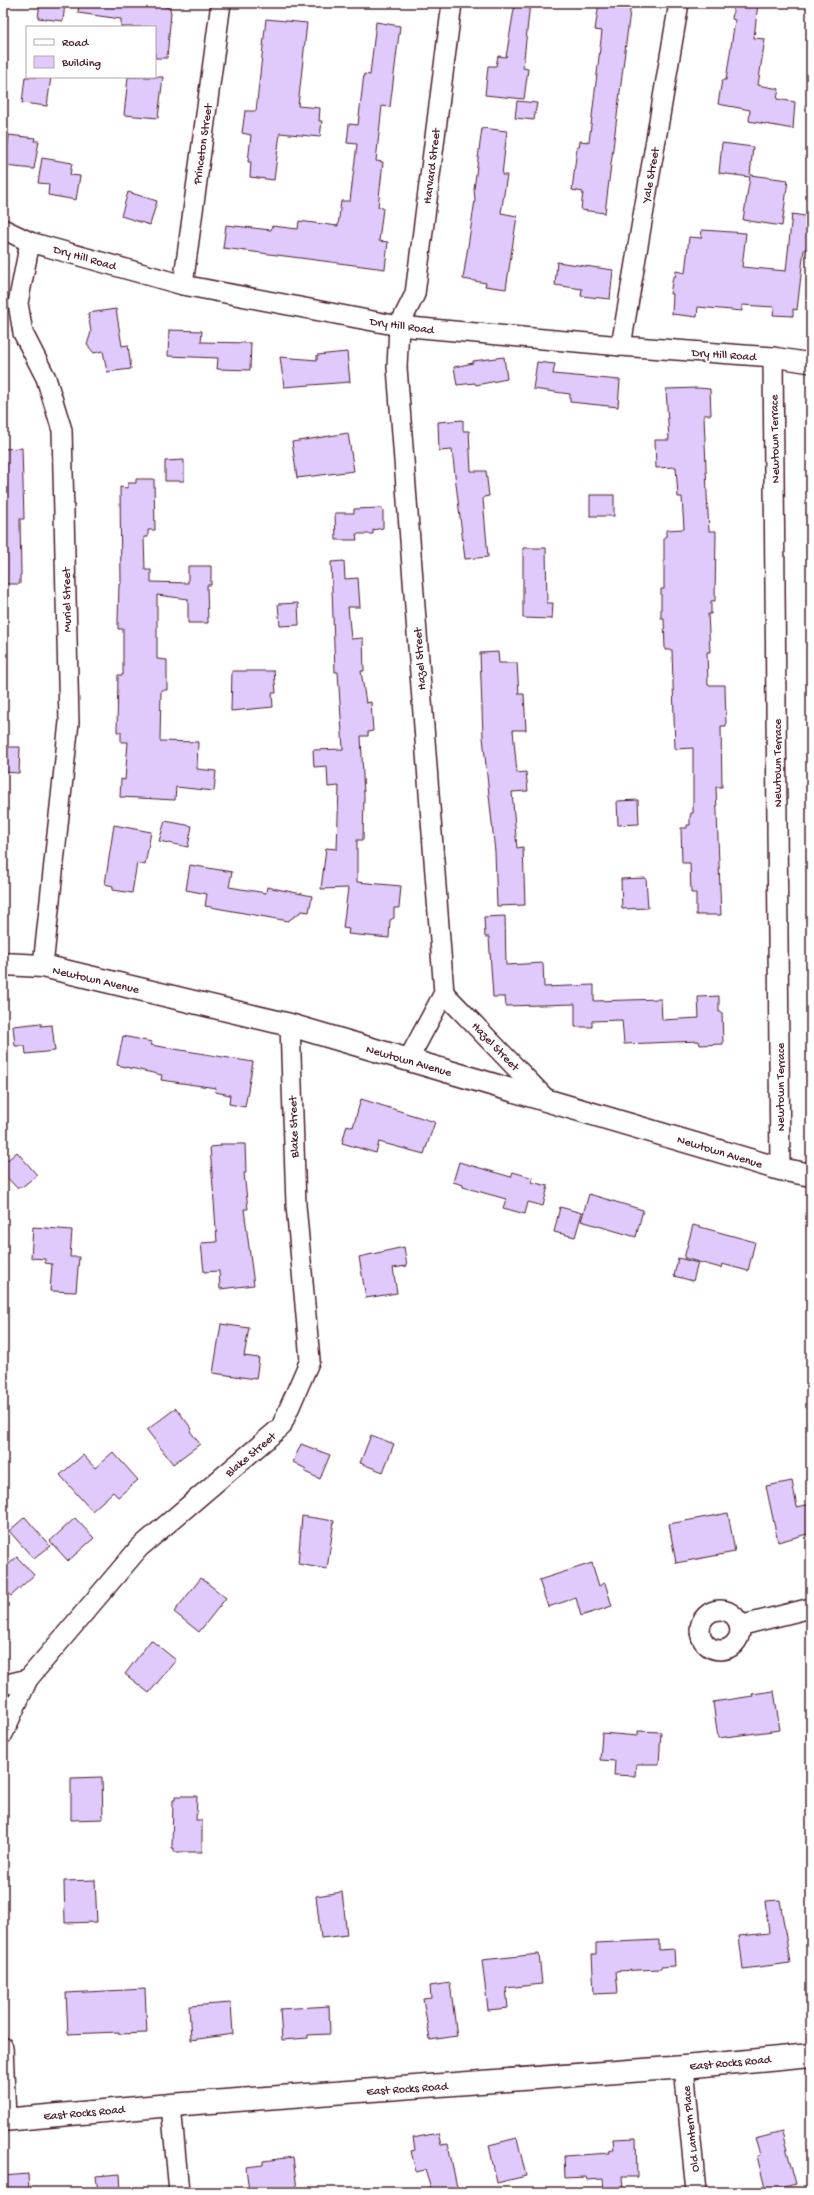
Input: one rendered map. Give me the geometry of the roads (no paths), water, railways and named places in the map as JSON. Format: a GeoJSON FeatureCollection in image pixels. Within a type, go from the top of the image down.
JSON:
{"type":"FeatureCollection","features":[{"type":"Feature","properties":{"kind":"main road","name":"Newtown Avenue"},"geometry":{"type":"LineString","coordinates":[[3,964],[43,966],[290,1025],[780,1169],[811,1175]]}},
{"type":"Feature","properties":{"kind":"main road","name":"East Rocks Road"},"geometry":{"type":"LineString","coordinates":[[5,2120],[171,2105],[684,2067],[811,2055]]}},
{"type":"Feature","properties":{"kind":"street","name":"Princeton Street"},"geometry":{"type":"LineString","coordinates":[[183,285],[221,3]]}},
{"type":"Feature","properties":{"kind":"street","name":"Harvard Street"},"geometry":{"type":"LineString","coordinates":[[399,326],[415,294],[452,3]]}},
{"type":"Feature","properties":{"kind":"street","name":"Yale Street"},"geometry":{"type":"LineString","coordinates":[[621,346],[679,3]]}},
{"type":"Feature","properties":{"kind":"street","name":"Dry Hill Road"},"geometry":{"type":"LineString","coordinates":[[3,229],[30,242],[183,285],[399,326],[621,346],[773,357],[811,363]]}},
{"type":"Feature","properties":{"kind":"street","name":"Muriel Street"},"geometry":{"type":"LineString","coordinates":[[30,242],[18,303],[23,333],[46,378],[62,430],[69,722],[43,966]]}},
{"type":"Feature","properties":{"kind":"street","name":"Hazel Street"},"geometry":{"type":"LineString","coordinates":[[399,326],[397,367],[444,993],[547,1100]]}},
{"type":"Feature","properties":{"kind":"street","name":"Newtown Terrace"},"geometry":{"type":"LineString","coordinates":[[773,357],[780,1169]]}},
{"type":"Feature","properties":{"kind":"street"},"geometry":{"type":"LineString","coordinates":[[408,1060],[444,993]]}},
{"type":"Feature","properties":{"kind":"street","name":"Blake Street"},"geometry":{"type":"LineString","coordinates":[[3,1734],[28,1679],[139,1548],[281,1427],[310,1360],[296,1205],[290,1025]]}},
{"type":"Feature","properties":{"kind":"street"},"geometry":{"type":"LineString","coordinates":[[739,1626],[811,1608]]}},
{"type":"Feature","properties":{"kind":"street"},"geometry":{"type":"LineString","coordinates":[[3,1685],[28,1679]]}},
{"type":"Feature","properties":{"kind":"street"},"geometry":{"type":"LineString","coordinates":[[3,2047],[5,2120]]}},
{"type":"Feature","properties":{"kind":"street","name":"Old Lantern Place"},"geometry":{"type":"LineString","coordinates":[[684,2067],[696,2192]]}},
{"type":"Feature","properties":{"kind":"street"},"geometry":{"type":"LineString","coordinates":[[171,2105],[179,2192]]}}]}
